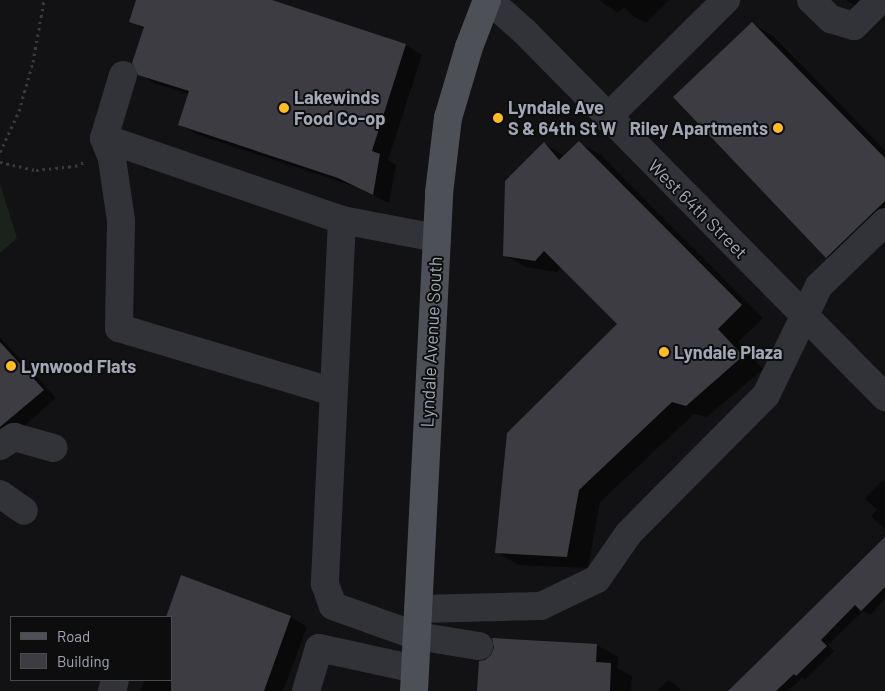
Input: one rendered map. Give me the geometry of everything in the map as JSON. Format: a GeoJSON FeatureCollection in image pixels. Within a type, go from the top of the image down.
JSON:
{"type":"FeatureCollection","features":[{"type":"Feature","properties":{"kind":"main road","name":"Lyndale Avenue South"},"geometry":{"type":"LineString","coordinates":[[415,680],[438,193],[448,118],[469,47],[488,0]]}},
{"type":"Feature","properties":{"kind":"street","name":"West 64th Street"},"geometry":{"type":"LineString","coordinates":[[488,0],[525,32],[607,118],[885,397]]}},
{"type":"Feature","properties":{"kind":"street"},"geometry":{"type":"LineString","coordinates":[[607,118],[726,0]]}},
{"type":"Feature","properties":{"kind":"street"},"geometry":{"type":"LineString","coordinates":[[811,0],[831,19],[854,26],[880,0]]}},
{"type":"Feature","properties":{"kind":"street"},"geometry":{"type":"LineString","coordinates":[[123,75],[108,148],[121,221],[119,328],[334,392]]}},
{"type":"Feature","properties":{"kind":"street"},"geometry":{"type":"LineString","coordinates":[[108,148],[342,220],[436,238]]}},
{"type":"Feature","properties":{"kind":"street"},"geometry":{"type":"LineString","coordinates":[[342,220],[325,584],[333,606],[417,636],[479,646]]}},
{"type":"Feature","properties":{"kind":"street"},"geometry":{"type":"LineString","coordinates":[[418,609],[541,606],[597,579],[629,533],[766,395],[819,286],[885,222]]}},
{"type":"Feature","properties":{"kind":"street"},"geometry":{"type":"LineString","coordinates":[[0,446],[14,437],[54,448]]}},
{"type":"Feature","properties":{"kind":"street"},"geometry":{"type":"LineString","coordinates":[[0,494],[24,511]]}},
{"type":"Feature","properties":{"kind":"street"},"geometry":{"type":"LineString","coordinates":[[306,691],[319,648],[415,680]]}},
{"type":"Feature","properties":{"kind":"path"},"geometry":{"type":"LineString","coordinates":[[0,152],[22,103],[33,62],[44,0]]}},
{"type":"Feature","properties":{"kind":"path"},"geometry":{"type":"LineString","coordinates":[[0,162],[36,170],[75,166],[98,157],[108,148]]}},
{"type":"Feature","properties":{"kind":"shaded area"},"geometry":{"type":"Polygon","coordinates":[[[0,184],[17,238],[0,253],[0,184]]]}},
{"type":"Feature","properties":{"kind":"building","name":"Lakewinds Food Co-op"},"geometry":{"type":"Polygon","coordinates":[[[136,0],[272,0],[406,44],[372,151],[380,154],[373,195],[338,178],[178,125],[189,91],[138,75],[132,63],[144,27],[129,22],[136,0]]]}},
{"type":"Feature","properties":{"kind":"building","name":"Riley Apartments"},"geometry":{"type":"Polygon","coordinates":[[[752,22],[885,158],[885,201],[826,258],[673,97],[752,22]]]}},
{"type":"Feature","properties":{"kind":"building","name":"Lyndale Plaza"},"geometry":{"type":"Polygon","coordinates":[[[579,141],[742,305],[718,329],[743,356],[686,406],[672,402],[579,490],[567,557],[495,553],[507,433],[617,324],[544,251],[535,261],[503,256],[505,181],[544,142],[559,160],[579,141]]]}},
{"type":"Feature","properties":{"kind":"building","name":"Lynwood Flats"},"geometry":{"type":"Polygon","coordinates":[[[0,342],[44,390],[0,427],[0,342]]]}},
{"type":"Feature","properties":{"kind":"building"},"geometry":{"type":"Polygon","coordinates":[[[885,537],[885,587],[861,611],[855,605],[821,640],[827,646],[796,676],[794,674],[776,691],[728,691],[885,537]]]}},
{"type":"Feature","properties":{"kind":"building"},"geometry":{"type":"Polygon","coordinates":[[[181,575],[291,616],[264,691],[171,691],[172,616],[166,616],[181,575]]]}},
{"type":"Feature","properties":{"kind":"building"},"geometry":{"type":"Polygon","coordinates":[[[492,638],[597,644],[596,662],[611,663],[610,691],[477,691],[479,661],[485,660],[491,655],[494,648],[492,638]]]}},
{"type":"Feature","properties":{"kind":"place","name":"Lakewinds Food Co-op"},"geometry":{"type":"Point","coordinates":[284,108]}},
{"type":"Feature","properties":{"kind":"place","name":"Lyndale Ave S & 64th St W"},"geometry":{"type":"Point","coordinates":[498,118]}},
{"type":"Feature","properties":{"kind":"place","name":"Riley Apartments"},"geometry":{"type":"Point","coordinates":[778,128]}},
{"type":"Feature","properties":{"kind":"place","name":"Lyndale Plaza"},"geometry":{"type":"Point","coordinates":[664,352]}},
{"type":"Feature","properties":{"kind":"place","name":"Lynwood Flats"},"geometry":{"type":"Point","coordinates":[11,366]}}]}
